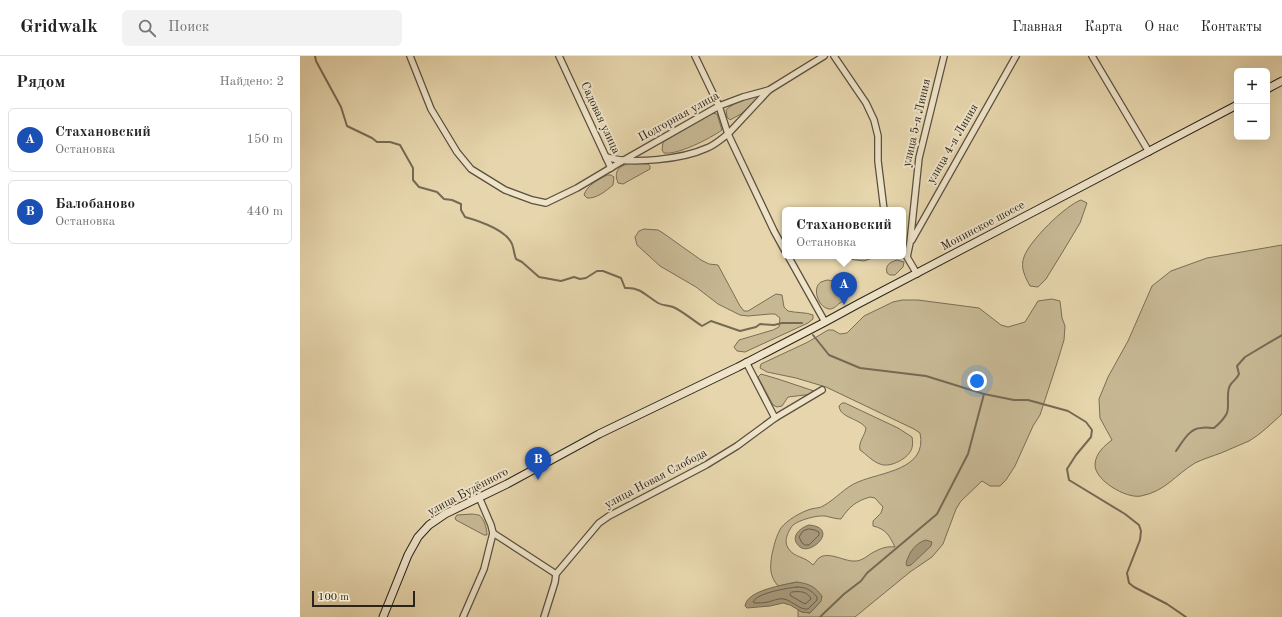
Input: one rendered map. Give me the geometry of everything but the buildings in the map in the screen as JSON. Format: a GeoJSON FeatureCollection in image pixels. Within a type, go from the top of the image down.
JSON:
{"type":"FeatureCollection","features":[{"type":"Feature","properties":{"kind":"main road"},"geometry":{"type":"LineString","coordinates":[[1270,87],[1282,81]]}},
{"type":"Feature","properties":{"kind":"main road","name":"Монинское шоссе"},"geometry":{"type":"LineString","coordinates":[[738,367],[1234,107]]}},
{"type":"Feature","properties":{"kind":"main road","name":"улица Будённого"},"geometry":{"type":"LineString","coordinates":[[383,617],[408,555],[418,537],[429,525],[445,514],[507,484],[599,434],[738,367]]}},
{"type":"Feature","properties":{"kind":"street","name":"Подгорная улица"},"geometry":{"type":"LineString","coordinates":[[410,56],[431,109],[457,152],[471,170],[505,190],[532,200],[546,203],[577,188],[719,106],[743,97],[769,90],[824,56]]}},
{"type":"Feature","properties":{"kind":"street","name":"Садовая улица"},"geometry":{"type":"LineString","coordinates":[[559,56],[611,168]]}},
{"type":"Feature","properties":{"kind":"street"},"geometry":{"type":"LineString","coordinates":[[695,56],[719,106],[728,134],[782,246]]}},
{"type":"Feature","properties":{"kind":"street"},"geometry":{"type":"LineString","coordinates":[[834,56],[866,103],[875,125],[878,136],[878,161],[884,207]]}},
{"type":"Feature","properties":{"kind":"street","name":"улица 5-я Линия"},"geometry":{"type":"LineString","coordinates":[[910,243],[919,158],[944,56]]}},
{"type":"Feature","properties":{"kind":"street","name":"улица 4-я Линия"},"geometry":{"type":"LineString","coordinates":[[910,243],[1016,56]]}},
{"type":"Feature","properties":{"kind":"street"},"geometry":{"type":"LineString","coordinates":[[1092,56],[1149,152]]}},
{"type":"Feature","properties":{"kind":"street"},"geometry":{"type":"LineString","coordinates":[[606,157],[624,160],[668,158],[692,154],[708,148],[728,134],[769,90]]}},
{"type":"Feature","properties":{"kind":"street"},"geometry":{"type":"LineString","coordinates":[[906,253],[910,243]]}},
{"type":"Feature","properties":{"kind":"street"},"geometry":{"type":"LineString","coordinates":[[906,258],[916,274]]}},
{"type":"Feature","properties":{"kind":"street"},"geometry":{"type":"LineString","coordinates":[[790,259],[825,322]]}},
{"type":"Feature","properties":{"kind":"street"},"geometry":{"type":"LineString","coordinates":[[746,362],[775,418]]}},
{"type":"Feature","properties":{"kind":"street","name":"улица Новая Слобода"},"geometry":{"type":"LineString","coordinates":[[544,617],[556,574],[599,523],[609,516],[706,465],[775,418],[822,390]]}},
{"type":"Feature","properties":{"kind":"street"},"geometry":{"type":"LineString","coordinates":[[463,617],[484,569],[493,533],[480,497]]}},
{"type":"Feature","properties":{"kind":"street"},"geometry":{"type":"LineString","coordinates":[[493,533],[556,574]]}},
{"type":"Feature","properties":{"kind":"shaded area"},"geometry":{"type":"Polygon","coordinates":[[[759,95],[761,96],[741,114],[730,120],[727,117],[726,110],[729,107],[759,95]]]}},
{"type":"Feature","properties":{"kind":"shaded area"},"geometry":{"type":"Polygon","coordinates":[[[712,113],[717,114],[722,130],[702,142],[685,149],[677,152],[664,153],[662,150],[663,142],[712,113]]]}},
{"type":"Feature","properties":{"kind":"shaded area"},"geometry":{"type":"Polygon","coordinates":[[[626,164],[648,164],[650,169],[623,184],[618,183],[616,174],[618,170],[626,164]]]}},
{"type":"Feature","properties":{"kind":"shaded area"},"geometry":{"type":"Polygon","coordinates":[[[607,175],[614,177],[613,185],[597,196],[587,198],[584,195],[585,191],[590,186],[607,175]]]}},
{"type":"Feature","properties":{"kind":"shaded area"},"geometry":{"type":"Polygon","coordinates":[[[1081,200],[1087,203],[1080,223],[1046,279],[1038,287],[1030,286],[1023,268],[1023,261],[1027,250],[1049,224],[1074,203],[1081,200]]]}},
{"type":"Feature","properties":{"kind":"shaded area"},"geometry":{"type":"Polygon","coordinates":[[[644,229],[658,230],[701,260],[709,264],[718,265],[744,311],[748,311],[776,294],[782,295],[784,307],[788,311],[810,314],[813,315],[813,319],[808,323],[745,352],[737,351],[734,347],[739,340],[779,327],[780,318],[775,314],[748,316],[740,315],[718,304],[696,287],[660,266],[637,245],[635,237],[639,231],[644,229]]]}},
{"type":"Feature","properties":{"kind":"shaded area"},"geometry":{"type":"Polygon","coordinates":[[[1282,245],[1282,414],[1262,432],[1249,441],[1195,463],[1164,487],[1150,494],[1141,496],[1127,495],[1105,482],[1096,470],[1095,464],[1103,447],[1112,440],[1100,418],[1099,399],[1108,377],[1128,341],[1152,286],[1171,271],[1207,258],[1282,245]]]}},
{"type":"Feature","properties":{"kind":"shaded area"},"geometry":{"type":"Polygon","coordinates":[[[848,259],[870,259],[864,261],[848,259]]]}},
{"type":"Feature","properties":{"kind":"shaded area"},"geometry":{"type":"Polygon","coordinates":[[[897,260],[904,262],[903,267],[895,275],[890,275],[887,273],[887,266],[897,260]]]}},
{"type":"Feature","properties":{"kind":"shaded area"},"geometry":{"type":"Polygon","coordinates":[[[827,280],[841,283],[852,292],[845,300],[831,309],[823,306],[817,293],[818,285],[827,280]]]}},
{"type":"Feature","properties":{"kind":"shaded area"},"geometry":{"type":"Polygon","coordinates":[[[1052,299],[1060,301],[1062,318],[1065,326],[1064,340],[1040,415],[1033,426],[1015,466],[1006,480],[1000,486],[990,486],[982,481],[961,501],[956,509],[943,544],[932,557],[910,572],[855,617],[798,617],[798,610],[810,613],[821,601],[797,582],[778,586],[773,578],[771,567],[772,554],[776,538],[781,528],[790,519],[799,514],[811,509],[822,507],[853,484],[901,468],[910,462],[917,455],[921,445],[920,433],[826,387],[796,378],[767,372],[760,368],[761,364],[808,342],[828,330],[833,330],[840,334],[847,333],[864,316],[893,302],[902,300],[918,300],[979,308],[1001,325],[1008,327],[1025,322],[1038,301],[1052,299]],[[870,497],[861,500],[850,508],[841,519],[817,516],[799,521],[793,525],[787,535],[786,542],[788,548],[793,554],[807,560],[813,565],[823,556],[857,561],[880,549],[895,547],[887,533],[873,526],[873,521],[881,513],[883,507],[875,498],[870,497]]]}},
{"type":"Feature","properties":{"kind":"shaded area"},"geometry":{"type":"Polygon","coordinates":[[[761,374],[814,391],[813,394],[788,397],[782,406],[777,407],[773,405],[758,377],[761,374]]]}},
{"type":"Feature","properties":{"kind":"shaded area"},"geometry":{"type":"Polygon","coordinates":[[[842,403],[845,403],[898,428],[912,437],[912,449],[908,455],[888,465],[877,463],[872,460],[860,450],[860,444],[866,428],[859,422],[846,416],[840,410],[839,406],[842,403]]]}},
{"type":"Feature","properties":{"kind":"shaded area"},"geometry":{"type":"Polygon","coordinates":[[[457,515],[479,515],[484,521],[487,535],[484,535],[456,520],[455,518],[457,515]]]}},
{"type":"Feature","properties":{"kind":"water"},"geometry":{"type":"Polygon","coordinates":[[[809,525],[818,527],[822,531],[823,536],[816,545],[805,549],[797,544],[795,537],[802,528],[809,525]]]}},
{"type":"Feature","properties":{"kind":"water"},"geometry":{"type":"Polygon","coordinates":[[[926,540],[932,542],[931,546],[911,565],[907,566],[907,559],[913,549],[919,543],[926,540]]]}},
{"type":"Feature","properties":{"kind":"water"},"geometry":{"type":"Polygon","coordinates":[[[797,582],[811,586],[822,596],[821,601],[810,613],[802,612],[783,603],[747,608],[745,606],[747,600],[759,592],[797,582]]]}},
{"type":"Feature","properties":{"kind":"waterway"},"geometry":{"type":"LineString","coordinates":[[315,56],[316,61],[341,107],[347,126],[377,142],[390,142],[400,145],[413,168],[413,180],[419,187],[437,192],[444,199],[452,200],[461,204],[461,210],[465,217],[492,227],[504,234],[512,244],[516,259],[522,262],[539,277],[561,281],[574,277],[580,279],[586,278],[597,271],[603,271],[621,278],[625,288],[639,290],[660,304],[676,308],[702,326],[711,321],[740,331],[756,327],[760,324],[774,325],[782,323],[802,323]]}},
{"type":"Feature","properties":{"kind":"waterway"},"geometry":{"type":"LineString","coordinates":[[813,335],[829,355],[860,368],[926,376],[984,394],[1014,400],[1028,400],[1068,411],[1086,422],[1092,430],[1091,437],[1067,469],[1069,480],[1125,514],[1139,525],[1141,531],[1140,540],[1127,573],[1129,583],[1167,604],[1186,617]]}},
{"type":"Feature","properties":{"kind":"waterway"},"geometry":{"type":"LineString","coordinates":[[1176,451],[1186,436],[1193,430],[1214,428],[1221,421],[1227,413],[1229,387],[1239,374],[1237,366],[1245,357],[1282,335]]}},
{"type":"Feature","properties":{"kind":"waterway"},"geometry":{"type":"LineString","coordinates":[[820,617],[844,594],[861,581],[867,573],[937,514],[968,454],[984,394]]}},
{"type":"Feature","properties":{"kind":"place","name":"Стахановский"},"geometry":{"type":"Point","coordinates":[844,305]}},
{"type":"Feature","properties":{"kind":"place","name":"Балобаново"},"geometry":{"type":"Point","coordinates":[538,480]}}]}
